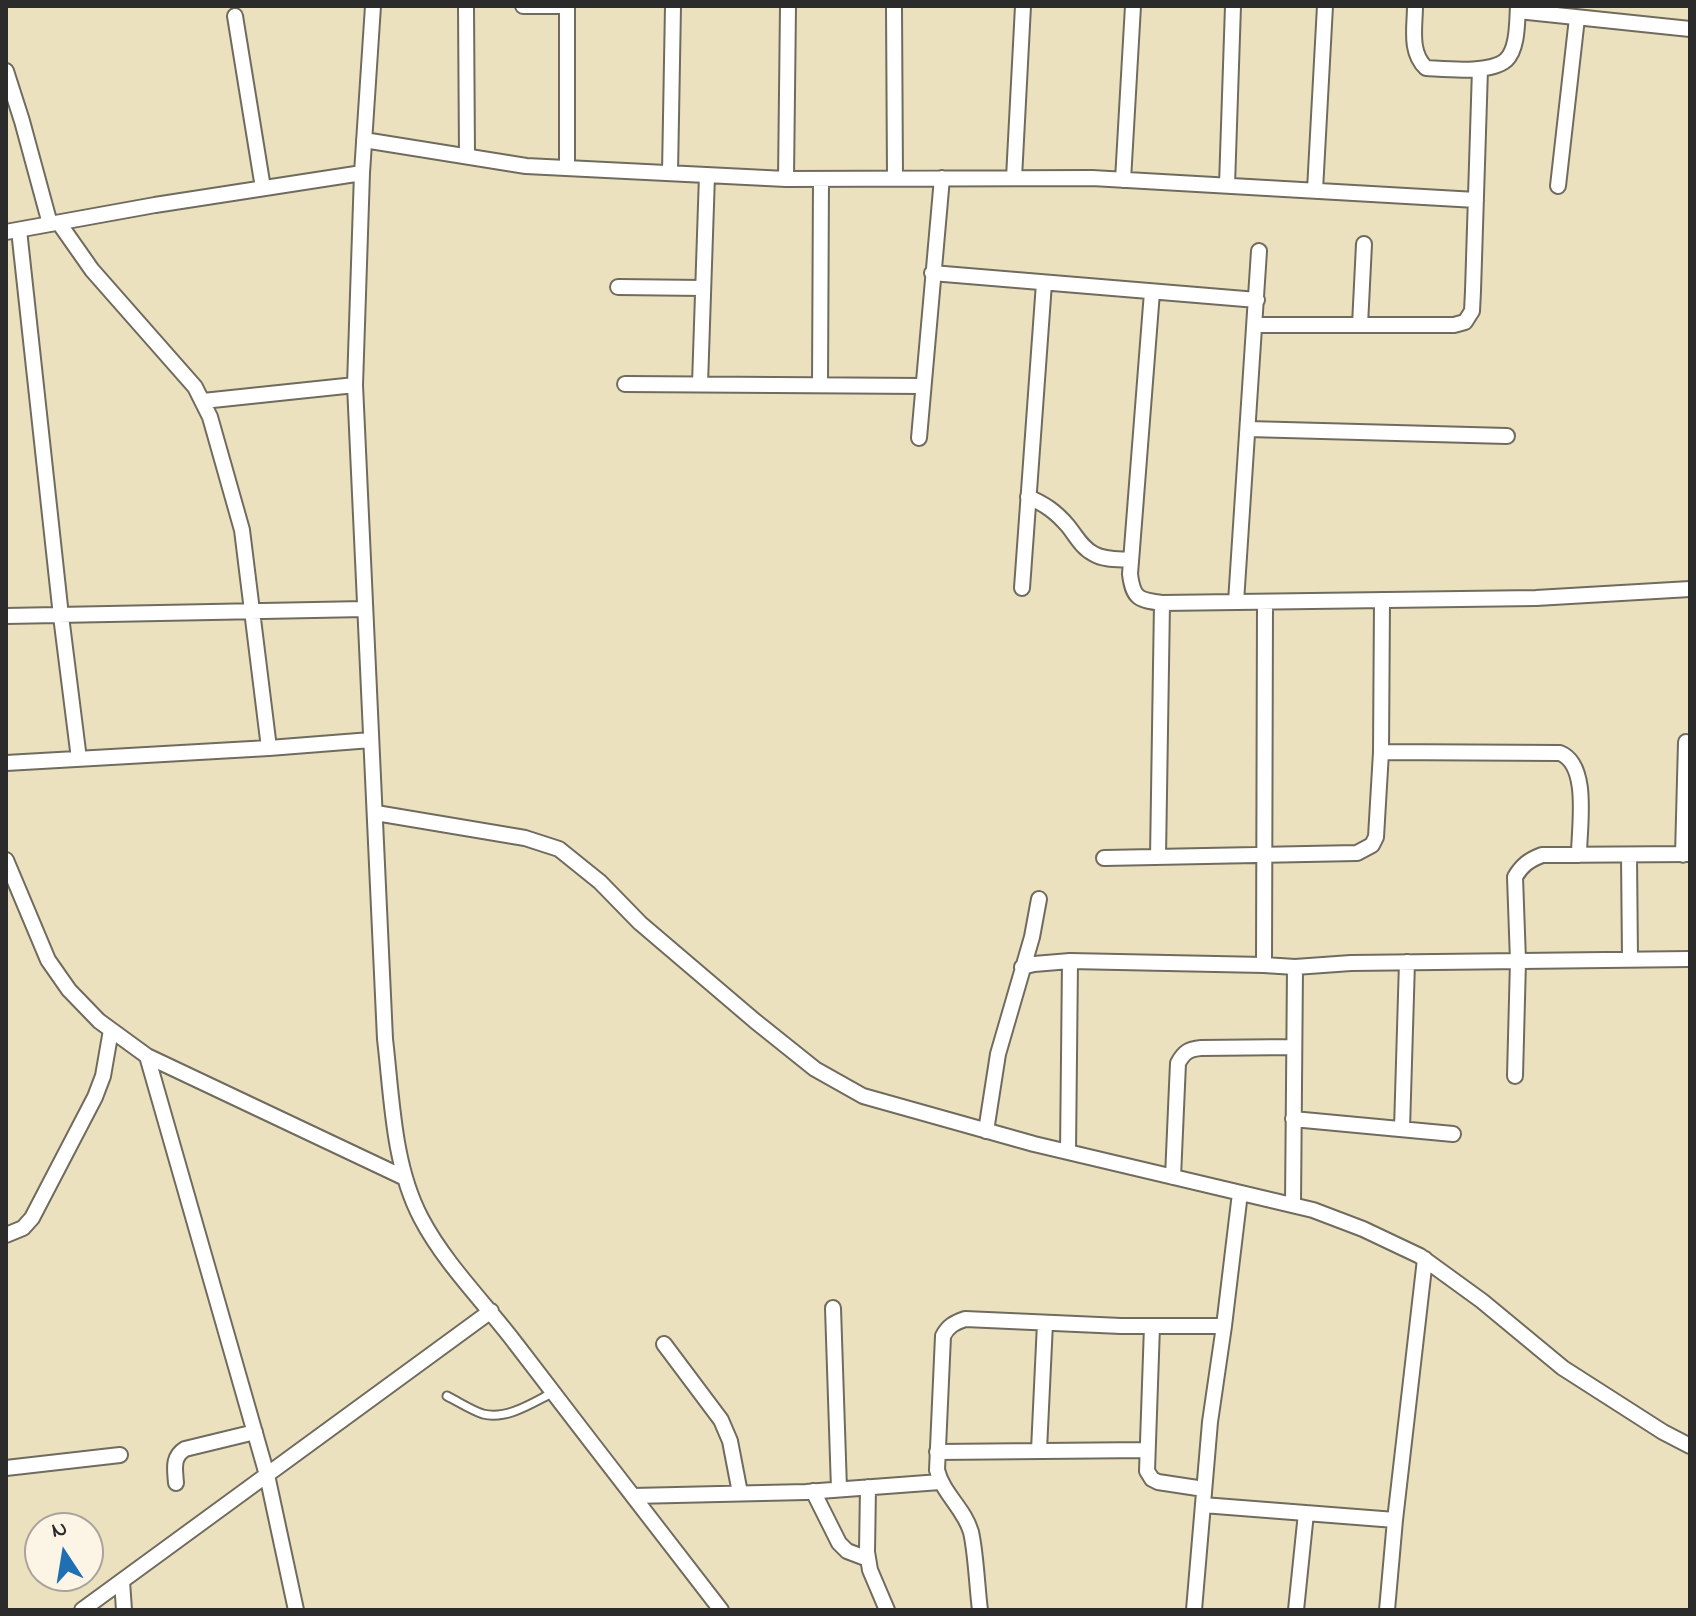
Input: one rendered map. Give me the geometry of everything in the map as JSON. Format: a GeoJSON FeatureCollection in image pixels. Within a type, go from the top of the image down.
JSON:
{"type":"FeatureCollection","features":[{"type":"Feature","properties":{"kind":"street"},"geometry":{"type":"LineString","coordinates":[[373,6],[362,173],[355,385],[385,1039],[405,1178],[420,1217],[448,1259],[721,1610]]}},
{"type":"Feature","properties":{"kind":"street"},"geometry":{"type":"LineString","coordinates":[[466,6],[467,156]]}},
{"type":"Feature","properties":{"kind":"street"},"geometry":{"type":"LineString","coordinates":[[523,6],[567,6],[567,168]]}},
{"type":"Feature","properties":{"kind":"street"},"geometry":{"type":"LineString","coordinates":[[670,173],[673,6]]}},
{"type":"Feature","properties":{"kind":"street"},"geometry":{"type":"LineString","coordinates":[[786,179],[788,6]]}},
{"type":"Feature","properties":{"kind":"street"},"geometry":{"type":"LineString","coordinates":[[894,6],[895,178]]}},
{"type":"Feature","properties":{"kind":"street"},"geometry":{"type":"LineString","coordinates":[[1014,178],[1023,6]]}},
{"type":"Feature","properties":{"kind":"street"},"geometry":{"type":"LineString","coordinates":[[1123,180],[1133,6]]}},
{"type":"Feature","properties":{"kind":"street"},"geometry":{"type":"LineString","coordinates":[[1227,185],[1233,6]]}},
{"type":"Feature","properties":{"kind":"street"},"geometry":{"type":"LineString","coordinates":[[1315,190],[1325,6]]}},
{"type":"Feature","properties":{"kind":"street"},"geometry":{"type":"LineString","coordinates":[[1415,6],[1415,55],[1426,68],[1480,69],[1506,60],[1514,44],[1518,9],[1690,29]]}},
{"type":"Feature","properties":{"kind":"street"},"geometry":{"type":"LineString","coordinates":[[235,16],[263,188]]}},
{"type":"Feature","properties":{"kind":"street"},"geometry":{"type":"LineString","coordinates":[[1558,186],[1577,18]]}},
{"type":"Feature","properties":{"kind":"street"},"geometry":{"type":"LineString","coordinates":[[1256,325],[1454,325],[1465,322],[1472,311],[1480,69]]}},
{"type":"Feature","properties":{"kind":"street"},"geometry":{"type":"LineString","coordinates":[[6,71],[54,224],[195,387],[210,417],[242,530],[269,748]]}},
{"type":"Feature","properties":{"kind":"street"},"geometry":{"type":"LineString","coordinates":[[364,140],[526,166],[786,179],[1123,180],[1476,200]]}},
{"type":"Feature","properties":{"kind":"street"},"geometry":{"type":"LineString","coordinates":[[79,759],[13,231],[362,173]]}},
{"type":"Feature","properties":{"kind":"street"},"geometry":{"type":"LineString","coordinates":[[700,384],[707,175]]}},
{"type":"Feature","properties":{"kind":"street"},"geometry":{"type":"LineString","coordinates":[[919,438],[942,178]]}},
{"type":"Feature","properties":{"kind":"street"},"geometry":{"type":"LineString","coordinates":[[820,385],[821,179]]}},
{"type":"Feature","properties":{"kind":"street"},"geometry":{"type":"LineString","coordinates":[[1360,325],[1364,244]]}},
{"type":"Feature","properties":{"kind":"street"},"geometry":{"type":"LineString","coordinates":[[1236,602],[1259,251]]}},
{"type":"Feature","properties":{"kind":"street"},"geometry":{"type":"LineString","coordinates":[[932,273],[1257,300]]}},
{"type":"Feature","properties":{"kind":"street"},"geometry":{"type":"LineString","coordinates":[[1022,588],[1044,283]]}},
{"type":"Feature","properties":{"kind":"street"},"geometry":{"type":"LineString","coordinates":[[618,287],[703,288]]}},
{"type":"Feature","properties":{"kind":"street"},"geometry":{"type":"LineString","coordinates":[[1152,292],[1130,574],[1134,593],[1139,599],[1162,603],[1536,598],[1690,589]]}},
{"type":"Feature","properties":{"kind":"street"},"geometry":{"type":"LineString","coordinates":[[625,384],[923,386]]}},
{"type":"Feature","properties":{"kind":"street"},"geometry":{"type":"LineString","coordinates":[[203,401],[355,385]]}},
{"type":"Feature","properties":{"kind":"street"},"geometry":{"type":"LineString","coordinates":[[1248,429],[1507,436]]}},
{"type":"Feature","properties":{"kind":"street"},"geometry":{"type":"LineString","coordinates":[[1028,497],[1056,512],[1094,555],[1131,560]]}},
{"type":"Feature","properties":{"kind":"street"},"geometry":{"type":"LineString","coordinates":[[1104,858],[1357,853],[1372,845],[1376,837],[1381,752],[1382,600]]}},
{"type":"Feature","properties":{"kind":"street"},"geometry":{"type":"LineString","coordinates":[[1264,965],[1265,602]]}},
{"type":"Feature","properties":{"kind":"street"},"geometry":{"type":"LineString","coordinates":[[1158,857],[1162,603]]}},
{"type":"Feature","properties":{"kind":"street"},"geometry":{"type":"LineString","coordinates":[[6,616],[365,609]]}},
{"type":"Feature","properties":{"kind":"street"},"geometry":{"type":"LineString","coordinates":[[6,763],[371,740]]}},
{"type":"Feature","properties":{"kind":"street"},"geometry":{"type":"LineString","coordinates":[[1515,1076],[1518,961],[1515,877],[1521,867],[1542,855],[1687,854],[1686,742]]}},
{"type":"Feature","properties":{"kind":"street"},"geometry":{"type":"LineString","coordinates":[[1381,752],[1560,753],[1568,756],[1580,782],[1579,855]]}},
{"type":"Feature","properties":{"kind":"street"},"geometry":{"type":"LineString","coordinates":[[376,813],[525,838],[559,849],[755,1021],[815,1069],[863,1096],[1068,1152],[1313,1210],[1363,1229],[1425,1259],[1563,1368],[1690,1446]]}},
{"type":"Feature","properties":{"kind":"street"},"geometry":{"type":"LineString","coordinates":[[1629,855],[1630,959]]}},
{"type":"Feature","properties":{"kind":"street"},"geometry":{"type":"LineString","coordinates":[[6,860],[48,960],[69,990],[99,1021],[147,1056],[405,1178]]}},
{"type":"Feature","properties":{"kind":"street"},"geometry":{"type":"LineString","coordinates":[[986,1131],[998,1054],[1032,937],[1039,899]]}},
{"type":"Feature","properties":{"kind":"street"},"geometry":{"type":"LineString","coordinates":[[1022,967],[1070,961],[1295,967],[1351,963],[1690,959]]}},
{"type":"Feature","properties":{"kind":"street"},"geometry":{"type":"LineString","coordinates":[[1068,1152],[1070,961]]}},
{"type":"Feature","properties":{"kind":"street"},"geometry":{"type":"LineString","coordinates":[[1402,1129],[1407,962]]}},
{"type":"Feature","properties":{"kind":"street"},"geometry":{"type":"LineString","coordinates":[[1293,1205],[1295,967]]}},
{"type":"Feature","properties":{"kind":"street"},"geometry":{"type":"LineString","coordinates":[[6,1235],[23,1228],[32,1218],[95,1097],[103,1076],[111,1030]]}},
{"type":"Feature","properties":{"kind":"street"},"geometry":{"type":"LineString","coordinates":[[1173,1177],[1178,1063],[1182,1055],[1190,1049],[1201,1048],[1294,1047]]}},
{"type":"Feature","properties":{"kind":"street"},"geometry":{"type":"LineString","coordinates":[[147,1056],[267,1475],[296,1610]]}},
{"type":"Feature","properties":{"kind":"street"},"geometry":{"type":"LineString","coordinates":[[1293,1119],[1453,1134]]}},
{"type":"Feature","properties":{"kind":"street"},"geometry":{"type":"LineString","coordinates":[[1194,1610],[1210,1422],[1240,1193]]}},
{"type":"Feature","properties":{"kind":"street"},"geometry":{"type":"LineString","coordinates":[[1387,1610],[1425,1259]]}},
{"type":"Feature","properties":{"kind":"street"},"geometry":{"type":"LineString","coordinates":[[833,1308],[839,1489]]}},
{"type":"Feature","properties":{"kind":"street"},"geometry":{"type":"LineString","coordinates":[[82,1610],[491,1311]]}},
{"type":"Feature","properties":{"kind":"street"},"geometry":{"type":"LineString","coordinates":[[980,1610],[971,1532],[960,1509],[940,1482],[937,1470],[943,1336],[947,1329],[965,1319],[1224,1326]]}},
{"type":"Feature","properties":{"kind":"street"},"geometry":{"type":"LineString","coordinates":[[1039,1450],[1045,1323]]}},
{"type":"Feature","properties":{"kind":"street"},"geometry":{"type":"LineString","coordinates":[[1152,1326],[1147,1471],[1158,1482],[1204,1489]]}},
{"type":"Feature","properties":{"kind":"street"},"geometry":{"type":"LineString","coordinates":[[664,1344],[721,1420],[730,1441],[740,1493]]}},
{"type":"Feature","properties":{"kind":"street"},"geometry":{"type":"LineString","coordinates":[[176,1483],[174,1463],[178,1453],[255,1432]]}},
{"type":"Feature","properties":{"kind":"street"},"geometry":{"type":"LineString","coordinates":[[937,1452],[1147,1450]]}},
{"type":"Feature","properties":{"kind":"street"},"geometry":{"type":"LineString","coordinates":[[6,1468],[120,1455]]}},
{"type":"Feature","properties":{"kind":"street"},"geometry":{"type":"LineString","coordinates":[[633,1496],[813,1491],[940,1482]]}},
{"type":"Feature","properties":{"kind":"street"},"geometry":{"type":"LineString","coordinates":[[868,1487],[868,1559],[887,1610]]}},
{"type":"Feature","properties":{"kind":"street"},"geometry":{"type":"LineString","coordinates":[[813,1491],[839,1543],[847,1551],[868,1559]]}},
{"type":"Feature","properties":{"kind":"street"},"geometry":{"type":"LineString","coordinates":[[1203,1505],[1395,1520]]}},
{"type":"Feature","properties":{"kind":"street"},"geometry":{"type":"LineString","coordinates":[[1296,1610],[1306,1513]]}},
{"type":"Feature","properties":{"kind":"street"},"geometry":{"type":"LineString","coordinates":[[122,1581],[124,1610]]}},
{"type":"Feature","properties":{"kind":"lane"},"geometry":{"type":"LineString","coordinates":[[447,1396],[482,1414],[494,1415],[522,1408],[553,1392]]}}]}
